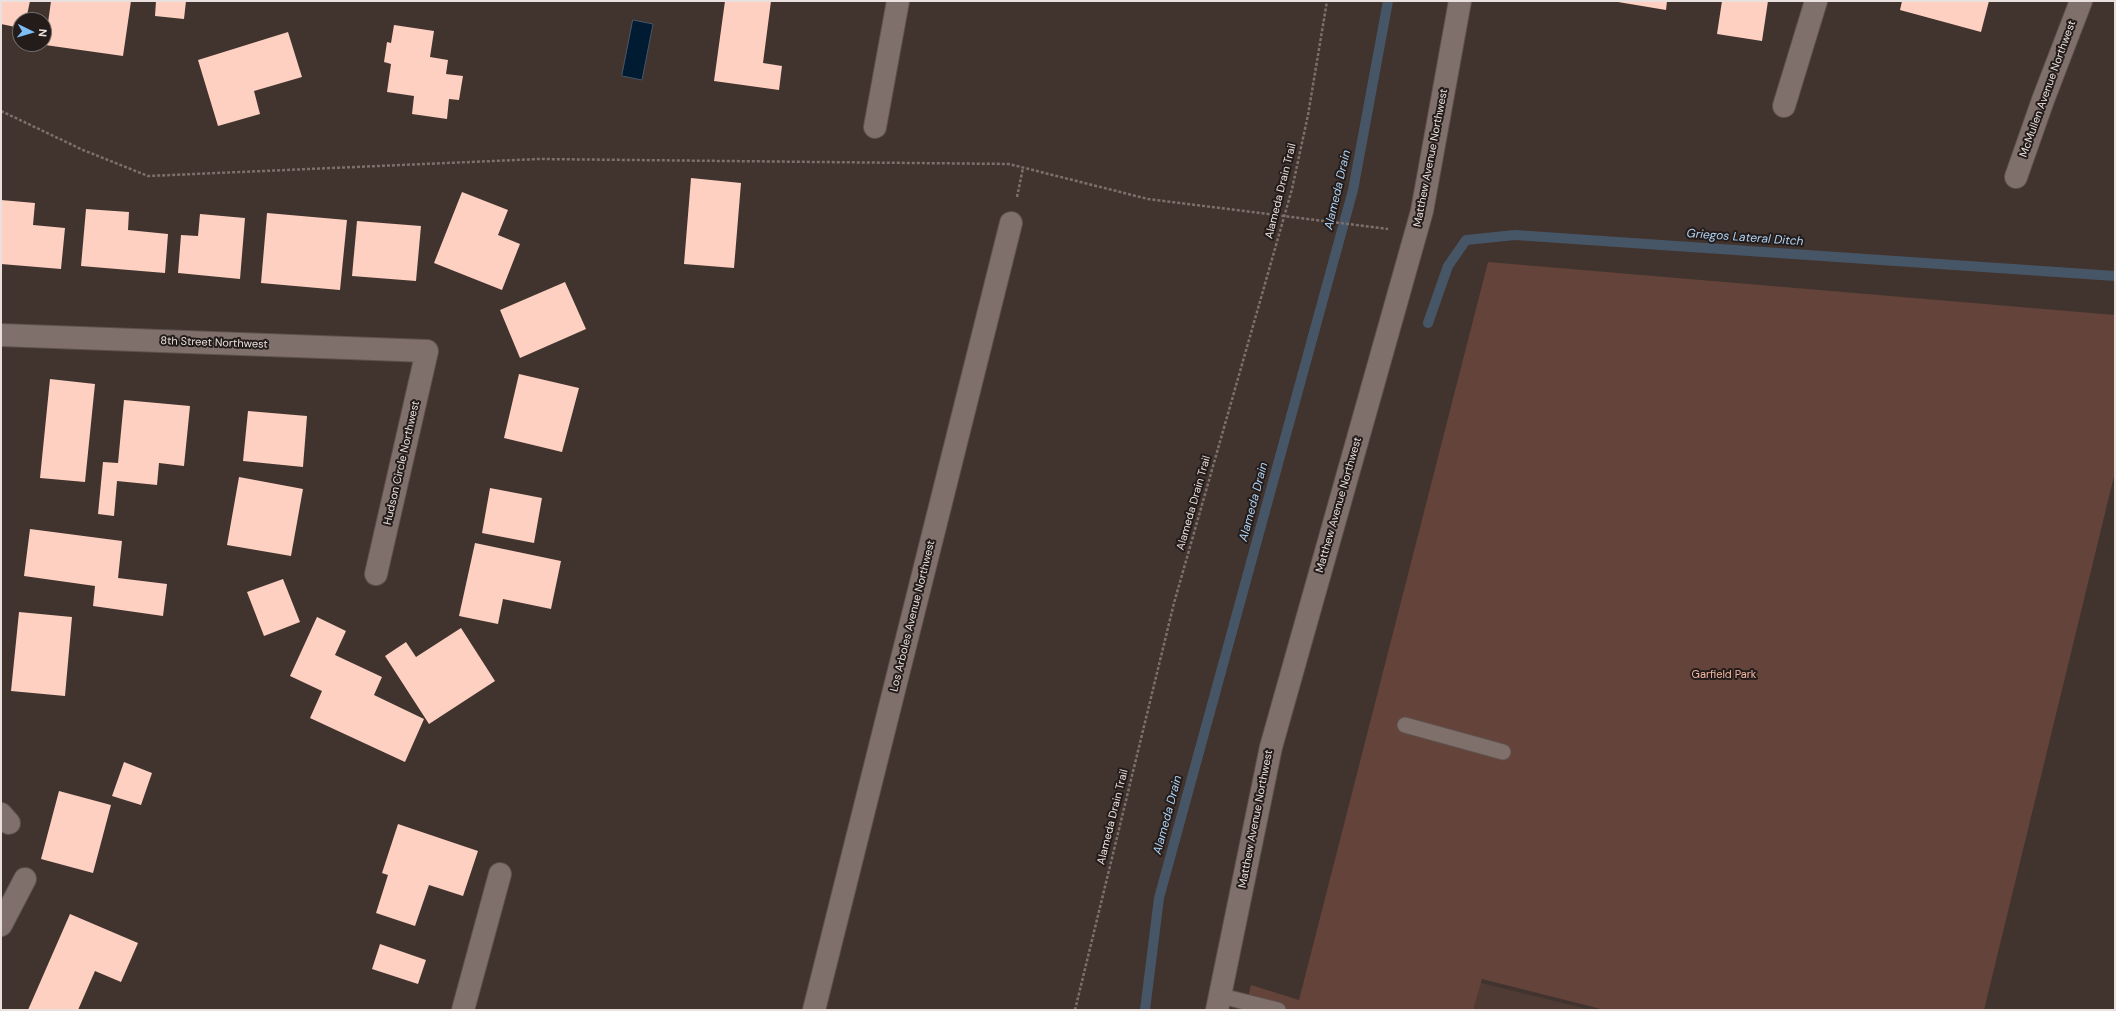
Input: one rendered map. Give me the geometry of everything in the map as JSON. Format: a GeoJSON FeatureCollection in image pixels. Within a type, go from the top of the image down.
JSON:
{"type":"FeatureCollection","features":[{"type":"Feature","properties":{"kind":"street"},"geometry":{"type":"LineString","coordinates":[[875,128],[898,1]]}},
{"type":"Feature","properties":{"kind":"street","name":"Matthew Avenue Northwest"},"geometry":{"type":"LineString","coordinates":[[1219,1003],[1271,747],[1422,211],[1460,1]]}},
{"type":"Feature","properties":{"kind":"street"},"geometry":{"type":"LineString","coordinates":[[1784,106],[1816,1]]}},
{"type":"Feature","properties":{"kind":"street","name":"McMullen Avenue Northwest"},"geometry":{"type":"LineString","coordinates":[[2016,177],[2043,100],[2081,1]]}},
{"type":"Feature","properties":{"kind":"street","name":"Los Arboles Avenue Northwest"},"geometry":{"type":"LineString","coordinates":[[814,1010],[1011,222]]}},
{"type":"Feature","properties":{"kind":"street","name":"8th Street Northwest"},"geometry":{"type":"LineString","coordinates":[[1,335],[427,352]]}},
{"type":"Feature","properties":{"kind":"street","name":"Hudson Circle Northwest"},"geometry":{"type":"LineString","coordinates":[[376,574],[427,352]]}},
{"type":"Feature","properties":{"kind":"street"},"geometry":{"type":"LineString","coordinates":[[463,1010],[500,874]]}},
{"type":"Feature","properties":{"kind":"street"},"geometry":{"type":"LineString","coordinates":[[1,924],[24,879]]}},
{"type":"Feature","properties":{"kind":"lane"},"geometry":{"type":"LineString","coordinates":[[1405,725],[1503,752]]}},
{"type":"Feature","properties":{"kind":"lane"},"geometry":{"type":"LineString","coordinates":[[1219,1003],[1278,1010]]}},
{"type":"Feature","properties":{"kind":"path","name":"Alameda Drain Trail"},"geometry":{"type":"LineString","coordinates":[[1075,1010],[1174,603],[1284,216],[1308,115],[1327,1]]}},
{"type":"Feature","properties":{"kind":"path"},"geometry":{"type":"LineString","coordinates":[[1,111],[82,150],[148,176],[539,159],[1009,164],[1148,199],[1358,225]]}},
{"type":"Feature","properties":{"kind":"shaded area"},"geometry":{"type":"Polygon","coordinates":[[[1473,981],[1591,1010],[1465,1010],[1473,981]]]}},
{"type":"Feature","properties":{"kind":"green space","name":"Garfield Park"},"geometry":{"type":"Polygon","coordinates":[[[1488,262],[2115,315],[2115,472],[1984,1010],[1605,1010],[1482,979],[1473,1010],[1245,1010],[1251,985],[1299,1000],[1488,262]]]}},
{"type":"Feature","properties":{"kind":"water"},"geometry":{"type":"Polygon","coordinates":[[[633,20],[653,24],[642,80],[622,76],[633,20]]]}},
{"type":"Feature","properties":{"kind":"building"},"geometry":{"type":"Polygon","coordinates":[[[1,1],[30,1],[28,12],[12,12],[12,26],[1,24],[1,1]]]}},
{"type":"Feature","properties":{"kind":"building"},"geometry":{"type":"Polygon","coordinates":[[[51,1],[131,1],[123,56],[52,46],[52,12],[50,12],[51,1]]]}},
{"type":"Feature","properties":{"kind":"building"},"geometry":{"type":"Polygon","coordinates":[[[156,1],[186,1],[184,19],[155,16],[156,1]]]}},
{"type":"Feature","properties":{"kind":"building"},"geometry":{"type":"Polygon","coordinates":[[[725,1],[771,1],[763,63],[782,66],[779,90],[714,81],[725,1]]]}},
{"type":"Feature","properties":{"kind":"building"},"geometry":{"type":"Polygon","coordinates":[[[1612,1],[1667,1],[1666,10],[1612,1]]]}},
{"type":"Feature","properties":{"kind":"building"},"geometry":{"type":"Polygon","coordinates":[[[1722,1],[1768,1],[1762,41],[1717,34],[1722,1]]]}},
{"type":"Feature","properties":{"kind":"building"},"geometry":{"type":"Polygon","coordinates":[[[1902,1],[1989,1],[1981,32],[1900,10],[1902,1]]]}},
{"type":"Feature","properties":{"kind":"building"},"geometry":{"type":"Polygon","coordinates":[[[394,25],[434,31],[430,57],[448,60],[446,74],[463,76],[459,100],[449,99],[447,119],[412,114],[414,96],[387,92],[391,64],[384,62],[387,42],[391,43],[394,25]]]}},
{"type":"Feature","properties":{"kind":"building"},"geometry":{"type":"Polygon","coordinates":[[[288,32],[302,77],[254,91],[260,114],[218,126],[198,60],[288,32]]]}},
{"type":"Feature","properties":{"kind":"building"},"geometry":{"type":"Polygon","coordinates":[[[691,178],[741,183],[734,268],[684,264],[691,178]]]}},
{"type":"Feature","properties":{"kind":"building"},"geometry":{"type":"Polygon","coordinates":[[[462,192],[508,210],[498,235],[520,244],[502,290],[434,263],[462,192]]]}},
{"type":"Feature","properties":{"kind":"building"},"geometry":{"type":"Polygon","coordinates":[[[1,200],[35,203],[33,225],[65,228],[61,269],[1,264],[1,200]]]}},
{"type":"Feature","properties":{"kind":"building"},"geometry":{"type":"Polygon","coordinates":[[[86,209],[129,212],[128,230],[168,234],[165,273],[81,266],[86,209]]]}},
{"type":"Feature","properties":{"kind":"building"},"geometry":{"type":"Polygon","coordinates":[[[267,213],[347,220],[340,290],[261,283],[267,213]]]}},
{"type":"Feature","properties":{"kind":"building"},"geometry":{"type":"Polygon","coordinates":[[[200,214],[245,218],[240,279],[178,273],[181,235],[198,236],[200,214]]]}},
{"type":"Feature","properties":{"kind":"building"},"geometry":{"type":"Polygon","coordinates":[[[357,221],[421,226],[416,281],[352,276],[357,221]]]}},
{"type":"Feature","properties":{"kind":"building"},"geometry":{"type":"Polygon","coordinates":[[[565,282],[586,329],[520,358],[500,310],[565,282]]]}},
{"type":"Feature","properties":{"kind":"building"},"geometry":{"type":"Polygon","coordinates":[[[519,374],[579,388],[562,452],[504,438],[519,374]]]}},
{"type":"Feature","properties":{"kind":"building"},"geometry":{"type":"Polygon","coordinates":[[[50,379],[95,384],[85,482],[40,478],[50,379]]]}},
{"type":"Feature","properties":{"kind":"building"},"geometry":{"type":"Polygon","coordinates":[[[124,400],[190,406],[184,466],[159,463],[157,485],[117,481],[114,516],[98,514],[103,462],[118,463],[124,400]]]}},
{"type":"Feature","properties":{"kind":"building"},"geometry":{"type":"Polygon","coordinates":[[[248,411],[307,416],[303,467],[243,461],[248,411]]]}},
{"type":"Feature","properties":{"kind":"building"},"geometry":{"type":"Polygon","coordinates":[[[239,477],[303,489],[291,556],[227,545],[239,477]]]}},
{"type":"Feature","properties":{"kind":"building"},"geometry":{"type":"Polygon","coordinates":[[[490,488],[542,498],[534,543],[482,533],[490,488]]]}},
{"type":"Feature","properties":{"kind":"building"},"geometry":{"type":"Polygon","coordinates":[[[30,529],[122,541],[118,578],[167,584],[163,616],[93,606],[95,586],[24,576],[30,529]]]}},
{"type":"Feature","properties":{"kind":"building"},"geometry":{"type":"Polygon","coordinates":[[[475,543],[561,561],[551,609],[503,599],[498,624],[459,616],[475,543]]]}},
{"type":"Feature","properties":{"kind":"building"},"geometry":{"type":"Polygon","coordinates":[[[283,579],[300,622],[264,636],[247,592],[283,579]]]}},
{"type":"Feature","properties":{"kind":"building"},"geometry":{"type":"Polygon","coordinates":[[[19,612],[72,617],[65,696],[11,691],[19,612]]]}},
{"type":"Feature","properties":{"kind":"building"},"geometry":{"type":"Polygon","coordinates":[[[317,617],[346,631],[335,655],[382,677],[374,695],[424,719],[405,762],[310,718],[322,691],[290,676],[317,617]]]}},
{"type":"Feature","properties":{"kind":"building"},"geometry":{"type":"Polygon","coordinates":[[[461,628],[495,681],[429,724],[385,656],[406,642],[416,657],[461,628]]]}},
{"type":"Feature","properties":{"kind":"building"},"geometry":{"type":"Polygon","coordinates":[[[124,762],[152,773],[141,805],[112,796],[124,762]]]}},
{"type":"Feature","properties":{"kind":"building"},"geometry":{"type":"Polygon","coordinates":[[[59,791],[111,805],[93,873],[41,859],[59,791]]]}},
{"type":"Feature","properties":{"kind":"building"},"geometry":{"type":"Polygon","coordinates":[[[398,824],[478,851],[463,896],[429,885],[415,926],[376,913],[388,875],[382,873],[398,824]]]}},
{"type":"Feature","properties":{"kind":"building"},"geometry":{"type":"Polygon","coordinates":[[[70,914],[138,943],[121,982],[95,971],[78,1010],[28,1010],[70,914]]]}},
{"type":"Feature","properties":{"kind":"building"},"geometry":{"type":"Polygon","coordinates":[[[380,944],[426,960],[418,984],[372,969],[380,944]]]}},
{"type":"Feature","properties":{"kind":"waterway","name":"Alameda Drain"},"geometry":{"type":"LineString","coordinates":[[1145,1010],[1159,898],[1353,190],[1388,1]]}},
{"type":"Feature","properties":{"kind":"waterway","name":"Griegos Lateral Ditch"},"geometry":{"type":"LineString","coordinates":[[1428,323],[1448,266],[1466,240],[1515,235],[2115,276]]}}]}
